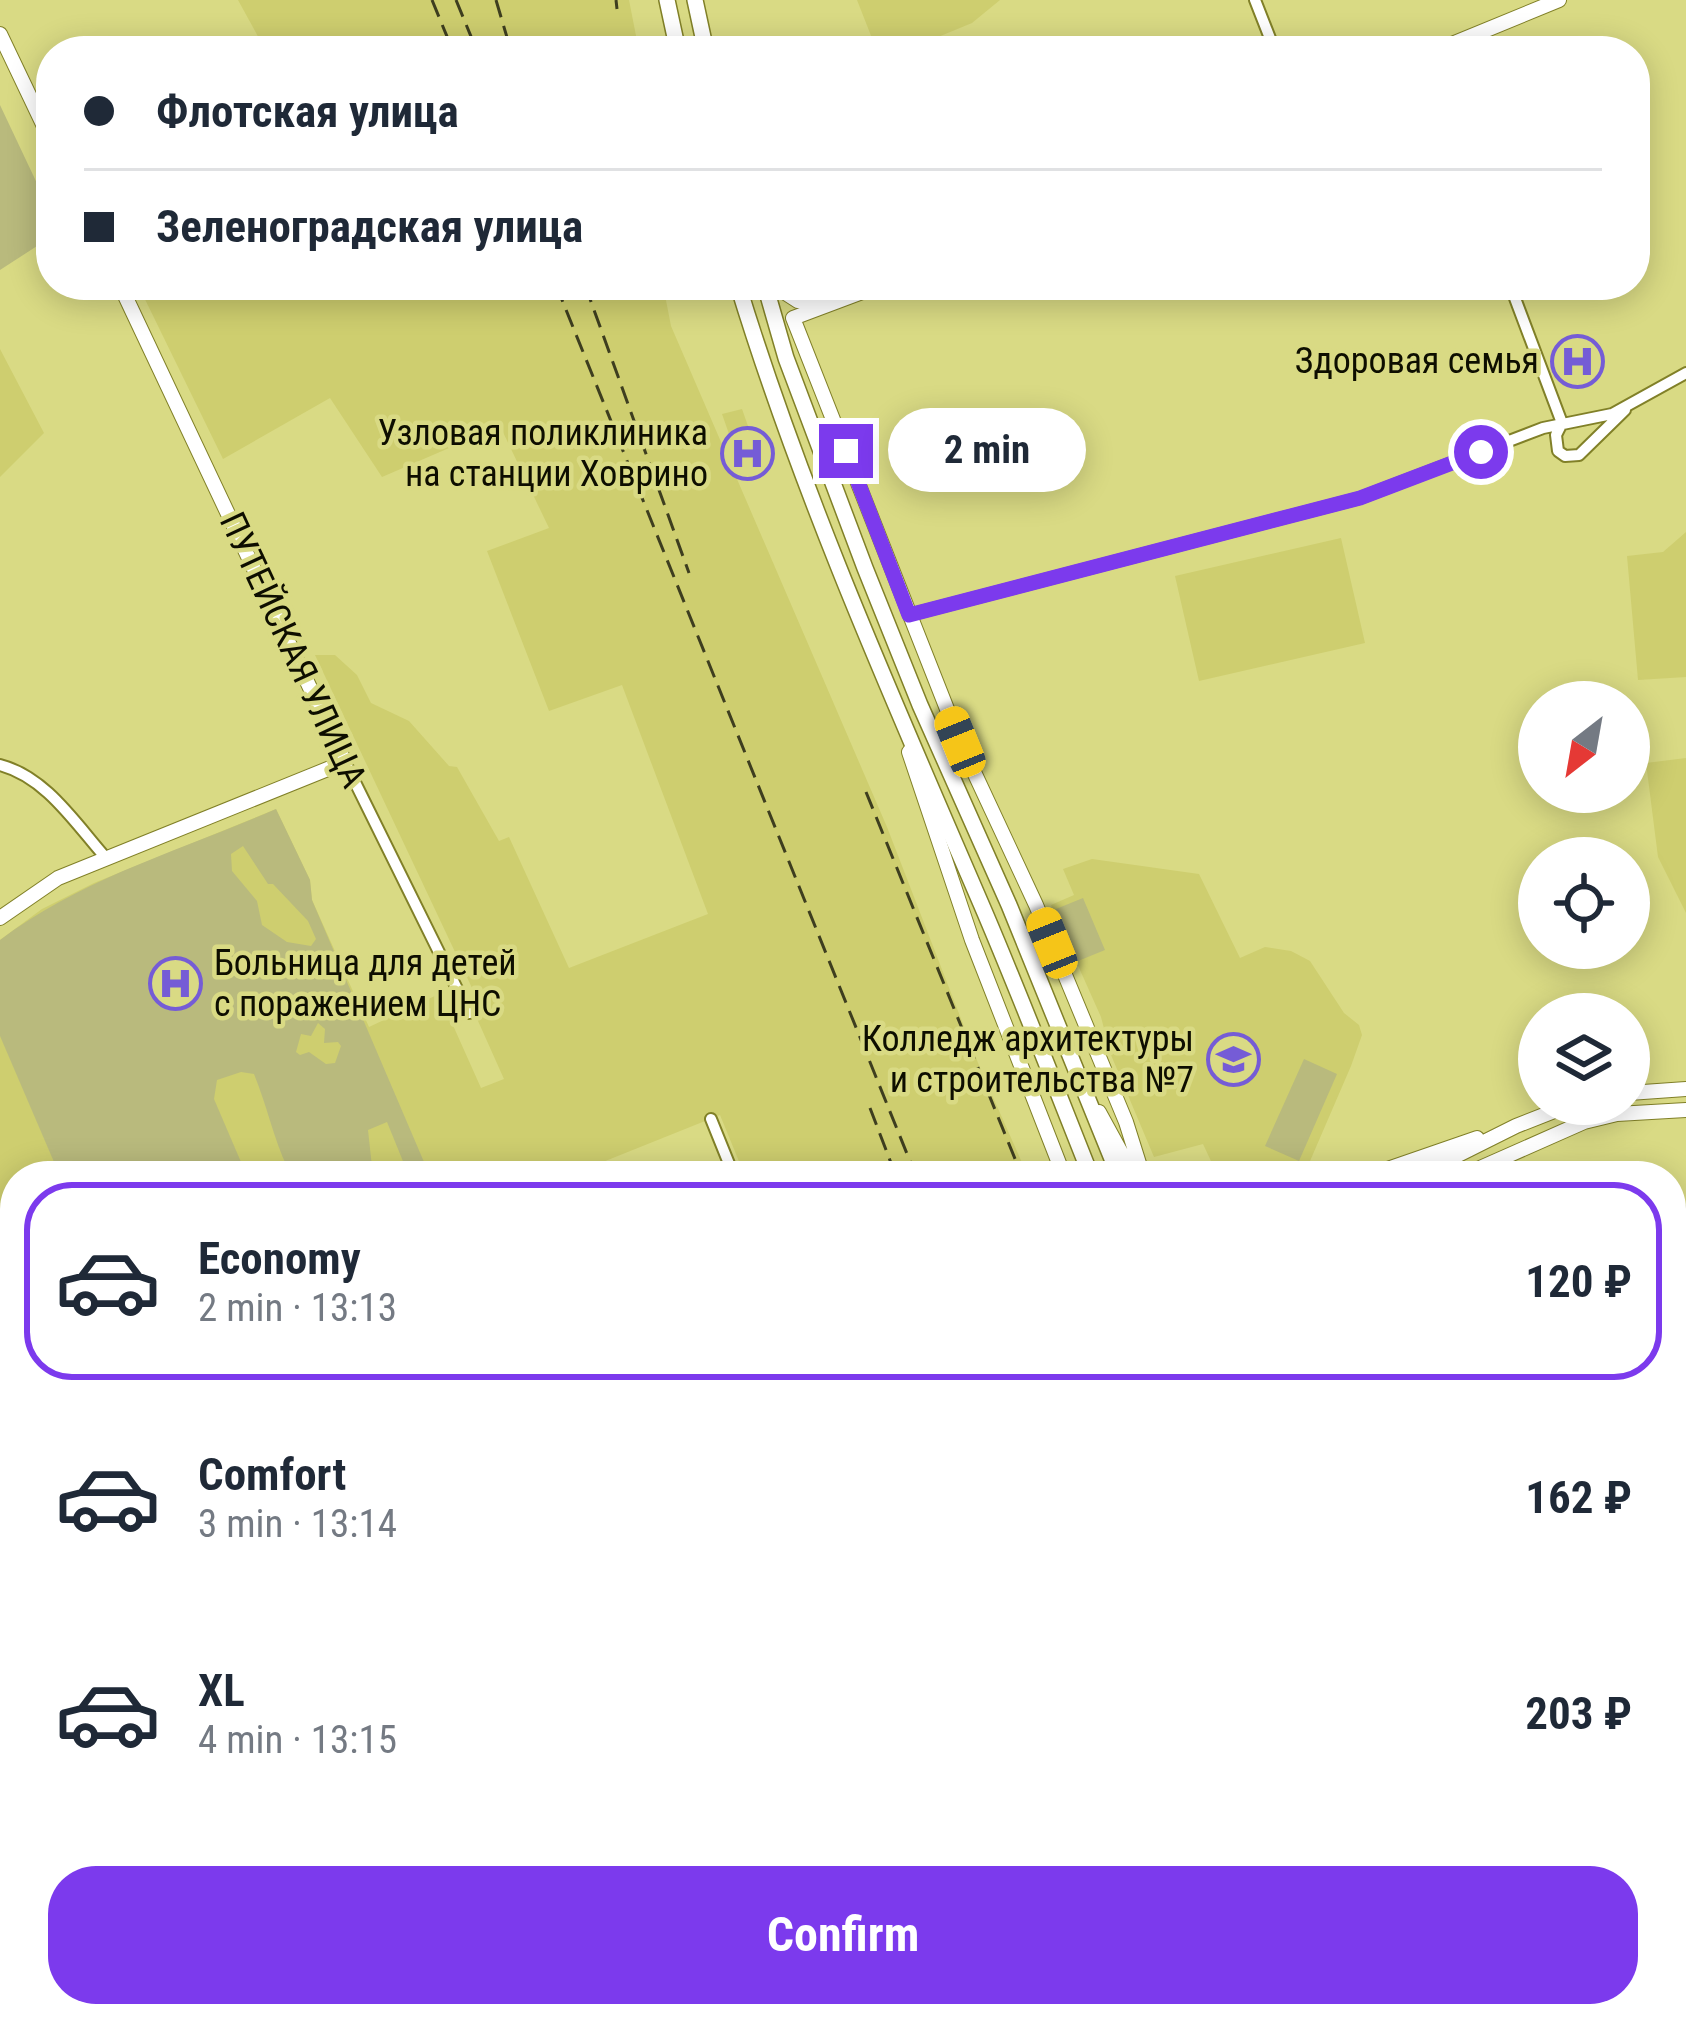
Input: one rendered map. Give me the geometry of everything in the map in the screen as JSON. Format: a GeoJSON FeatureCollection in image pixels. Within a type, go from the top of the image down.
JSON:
{"type":"FeatureCollection","features":[{"type":"Feature","properties":{"kind":"main road"},"geometry":{"type":"LineString","coordinates":[[668,0],[676,36]]}},
{"type":"Feature","properties":{"kind":"main road"},"geometry":{"type":"LineString","coordinates":[[698,0],[706,36]]}},
{"type":"Feature","properties":{"kind":"main road"},"geometry":{"type":"LineString","coordinates":[[743,300],[814,508],[1085,1161]]}},
{"type":"Feature","properties":{"kind":"main road"},"geometry":{"type":"LineString","coordinates":[[769,300],[823,459],[920,705],[1010,905],[1113,1161]]}},
{"type":"Feature","properties":{"kind":"street"},"geometry":{"type":"LineString","coordinates":[[698,0],[707,36]]}},
{"type":"Feature","properties":{"kind":"street"},"geometry":{"type":"LineString","coordinates":[[1255,0],[1269,36]]}},
{"type":"Feature","properties":{"kind":"street"},"geometry":{"type":"LineString","coordinates":[[1471,36],[1558,0]]}},
{"type":"Feature","properties":{"kind":"street"},"geometry":{"type":"LineString","coordinates":[[0,34],[36,110]]}},
{"type":"Feature","properties":{"kind":"street","name":"ПУТЕЙСКАЯ УЛИЦА"},"geometry":{"type":"LineString","coordinates":[[127,300],[344,762],[470,1013]]}},
{"type":"Feature","properties":{"kind":"street"},"geometry":{"type":"LineString","coordinates":[[787,300],[960,742],[1036,905],[1126,1123],[1135,1161]]}},
{"type":"Feature","properties":{"kind":"street"},"geometry":{"type":"LineString","coordinates":[[795,300],[833,304]]}},
{"type":"Feature","properties":{"kind":"street"},"geometry":{"type":"LineString","coordinates":[[793,318],[843,300]]}},
{"type":"Feature","properties":{"kind":"street"},"geometry":{"type":"LineString","coordinates":[[1516,300],[1562,423],[1556,435],[1558,451],[1565,456],[1579,455],[1629,405]]}},
{"type":"Feature","properties":{"kind":"street"},"geometry":{"type":"LineString","coordinates":[[909,615],[1360,498],[1562,423],[1597,418],[1686,373]]}},
{"type":"Feature","properties":{"kind":"street"},"geometry":{"type":"LineString","coordinates":[[896,713],[972,940],[1058,1161]]}},
{"type":"Feature","properties":{"kind":"street"},"geometry":{"type":"LineString","coordinates":[[0,918],[47,884],[344,762]]}},
{"type":"Feature","properties":{"kind":"street"},"geometry":{"type":"LineString","coordinates":[[0,765],[39,784],[106,858]]}},
{"type":"Feature","properties":{"kind":"street"},"geometry":{"type":"LineString","coordinates":[[1055,1021],[1131,1161]]}},
{"type":"Feature","properties":{"kind":"street"},"geometry":{"type":"LineString","coordinates":[[1650,1092],[1686,1090]]}},
{"type":"Feature","properties":{"kind":"street"},"geometry":{"type":"LineString","coordinates":[[1494,1161],[1600,1117],[1686,1110]]}},
{"type":"Feature","properties":{"kind":"street"},"geometry":{"type":"LineString","coordinates":[[711,1119],[728,1161]]}},
{"type":"Feature","properties":{"kind":"street"},"geometry":{"type":"LineString","coordinates":[[1403,1161],[1516,1126]]}},
{"type":"Feature","properties":{"kind":"street"},"geometry":{"type":"LineString","coordinates":[[1446,1161],[1516,1126]]}},
{"type":"Feature","properties":{"kind":"street"},"geometry":{"type":"LineString","coordinates":[[1510,1161],[1566,1128]]}},
{"type":"Feature","properties":{"kind":"shaded area"},"geometry":{"type":"Polygon","coordinates":[[[238,0],[629,0],[636,36],[258,36],[238,0]]]}},
{"type":"Feature","properties":{"kind":"shaded area"},"geometry":{"type":"Polygon","coordinates":[[[857,0],[1000,0],[972,23],[940,36],[871,36],[857,0]]]}},
{"type":"Feature","properties":{"kind":"shaded area"},"geometry":{"type":"Polygon","coordinates":[[[145,300],[666,300],[671,326],[887,827],[980,1068],[1021,1161],[739,1161],[720,1115],[605,1161],[0,1161],[0,940],[42,909],[94,883],[276,809],[369,1027],[439,994],[481,1088],[504,1079],[474,1012],[481,1007],[315,655],[335,655],[357,675],[371,703],[409,721],[449,766],[457,767],[499,841],[509,837],[569,968],[708,914],[622,685],[549,711],[487,551],[549,528],[500,426],[382,477],[330,398],[223,459],[145,300]]]}},
{"type":"Feature","properties":{"kind":"shaded area"},"geometry":{"type":"Polygon","coordinates":[[[0,349],[44,433],[0,477],[0,349]]]}},
{"type":"Feature","properties":{"kind":"shaded area","name":"Узловая поликлиника на станции Ховрино"},"geometry":{"type":"Polygon","coordinates":[[[742,409],[762,466],[743,474],[722,414],[742,409]]]}},
{"type":"Feature","properties":{"kind":"shaded area"},"geometry":{"type":"Polygon","coordinates":[[[1686,532],[1686,677],[1638,680],[1627,556],[1663,552],[1686,532]]]}},
{"type":"Feature","properties":{"kind":"shaded area"},"geometry":{"type":"Polygon","coordinates":[[[1341,538],[1365,643],[1199,681],[1175,576],[1341,538]]]}},
{"type":"Feature","properties":{"kind":"shaded area"},"geometry":{"type":"Polygon","coordinates":[[[1686,758],[1686,913],[1658,857],[1650,762],[1686,758]]]}},
{"type":"Feature","properties":{"kind":"shaded area","name":"Колледж архитектуры и строительства №7"},"geometry":{"type":"Polygon","coordinates":[[[1092,859],[1199,874],[1240,958],[1265,947],[1291,951],[1310,961],[1362,1035],[1310,1161],[1211,1161],[1203,1144],[1154,1157],[1111,1055],[1101,1017],[1051,905],[1074,895],[1063,869],[1092,859]]]}},
{"type":"Feature","properties":{"kind":"green space"},"geometry":{"type":"Polygon","coordinates":[[[0,105],[36,181],[36,247],[0,270],[0,105]]]}},
{"type":"Feature","properties":{"kind":"green space","name":"Больница для детей с поражением ЦНС"},"geometry":{"type":"Polygon","coordinates":[[[276,809],[310,880],[312,900],[424,1161],[403,1161],[387,1122],[368,1130],[371,1161],[285,1161],[254,1074],[241,1072],[217,1080],[214,1099],[241,1161],[54,1161],[0,1036],[0,940],[64,899],[276,809]],[[243,846],[231,854],[232,871],[257,901],[262,925],[287,942],[311,946],[316,939],[308,921],[268,884],[243,846]],[[318,1023],[311,1036],[301,1034],[296,1052],[335,1063],[341,1046],[324,1043],[325,1029],[318,1023]]]}},
{"type":"Feature","properties":{"kind":"green space"},"geometry":{"type":"Polygon","coordinates":[[[1083,898],[1105,950],[1078,961],[1056,909],[1083,898]]]}},
{"type":"Feature","properties":{"kind":"green space"},"geometry":{"type":"Polygon","coordinates":[[[1304,1059],[1337,1074],[1299,1161],[1265,1146],[1304,1059]]]}},
{"type":"Feature","properties":{"kind":"railway"},"geometry":{"type":"LineString","coordinates":[[432,0],[447,36]]}},
{"type":"Feature","properties":{"kind":"railway"},"geometry":{"type":"LineString","coordinates":[[456,0],[471,36]]}},
{"type":"Feature","properties":{"kind":"railway"},"geometry":{"type":"LineString","coordinates":[[496,0],[507,36]]}},
{"type":"Feature","properties":{"kind":"railway"},"geometry":{"type":"LineString","coordinates":[[616,0],[617,9]]}},
{"type":"Feature","properties":{"kind":"railway"},"geometry":{"type":"LineString","coordinates":[[562,300],[910,1161]]}},
{"type":"Feature","properties":{"kind":"railway"},"geometry":{"type":"LineString","coordinates":[[590,300],[689,573]]}},
{"type":"Feature","properties":{"kind":"railway"},"geometry":{"type":"LineString","coordinates":[[866,792],[1016,1161]]}},
{"type":"Feature","properties":{"kind":"railway"},"geometry":{"type":"LineString","coordinates":[[870,1108],[890,1161]]}},
{"type":"Feature","properties":{"kind":"place","name":"Здоровая семья"},"geometry":{"type":"Point","coordinates":[1578,361]}},
{"type":"Feature","properties":{"kind":"place","name":"Узловая поликлиника на станции Ховрино"},"geometry":{"type":"Point","coordinates":[747,454]}},
{"type":"Feature","properties":{"kind":"place","name":"Больница для детей с поражением ЦНС"},"geometry":{"type":"Point","coordinates":[175,984]}},
{"type":"Feature","properties":{"kind":"place","name":"Колледж архитектуры и строительства №7"},"geometry":{"type":"Point","coordinates":[1233,1060]}},
{"type":"Feature","properties":{"kind":"route"},"geometry":{"type":"LineString","coordinates":[[846,451],[909,615],[1360,498],[1481,452]]}}]}
